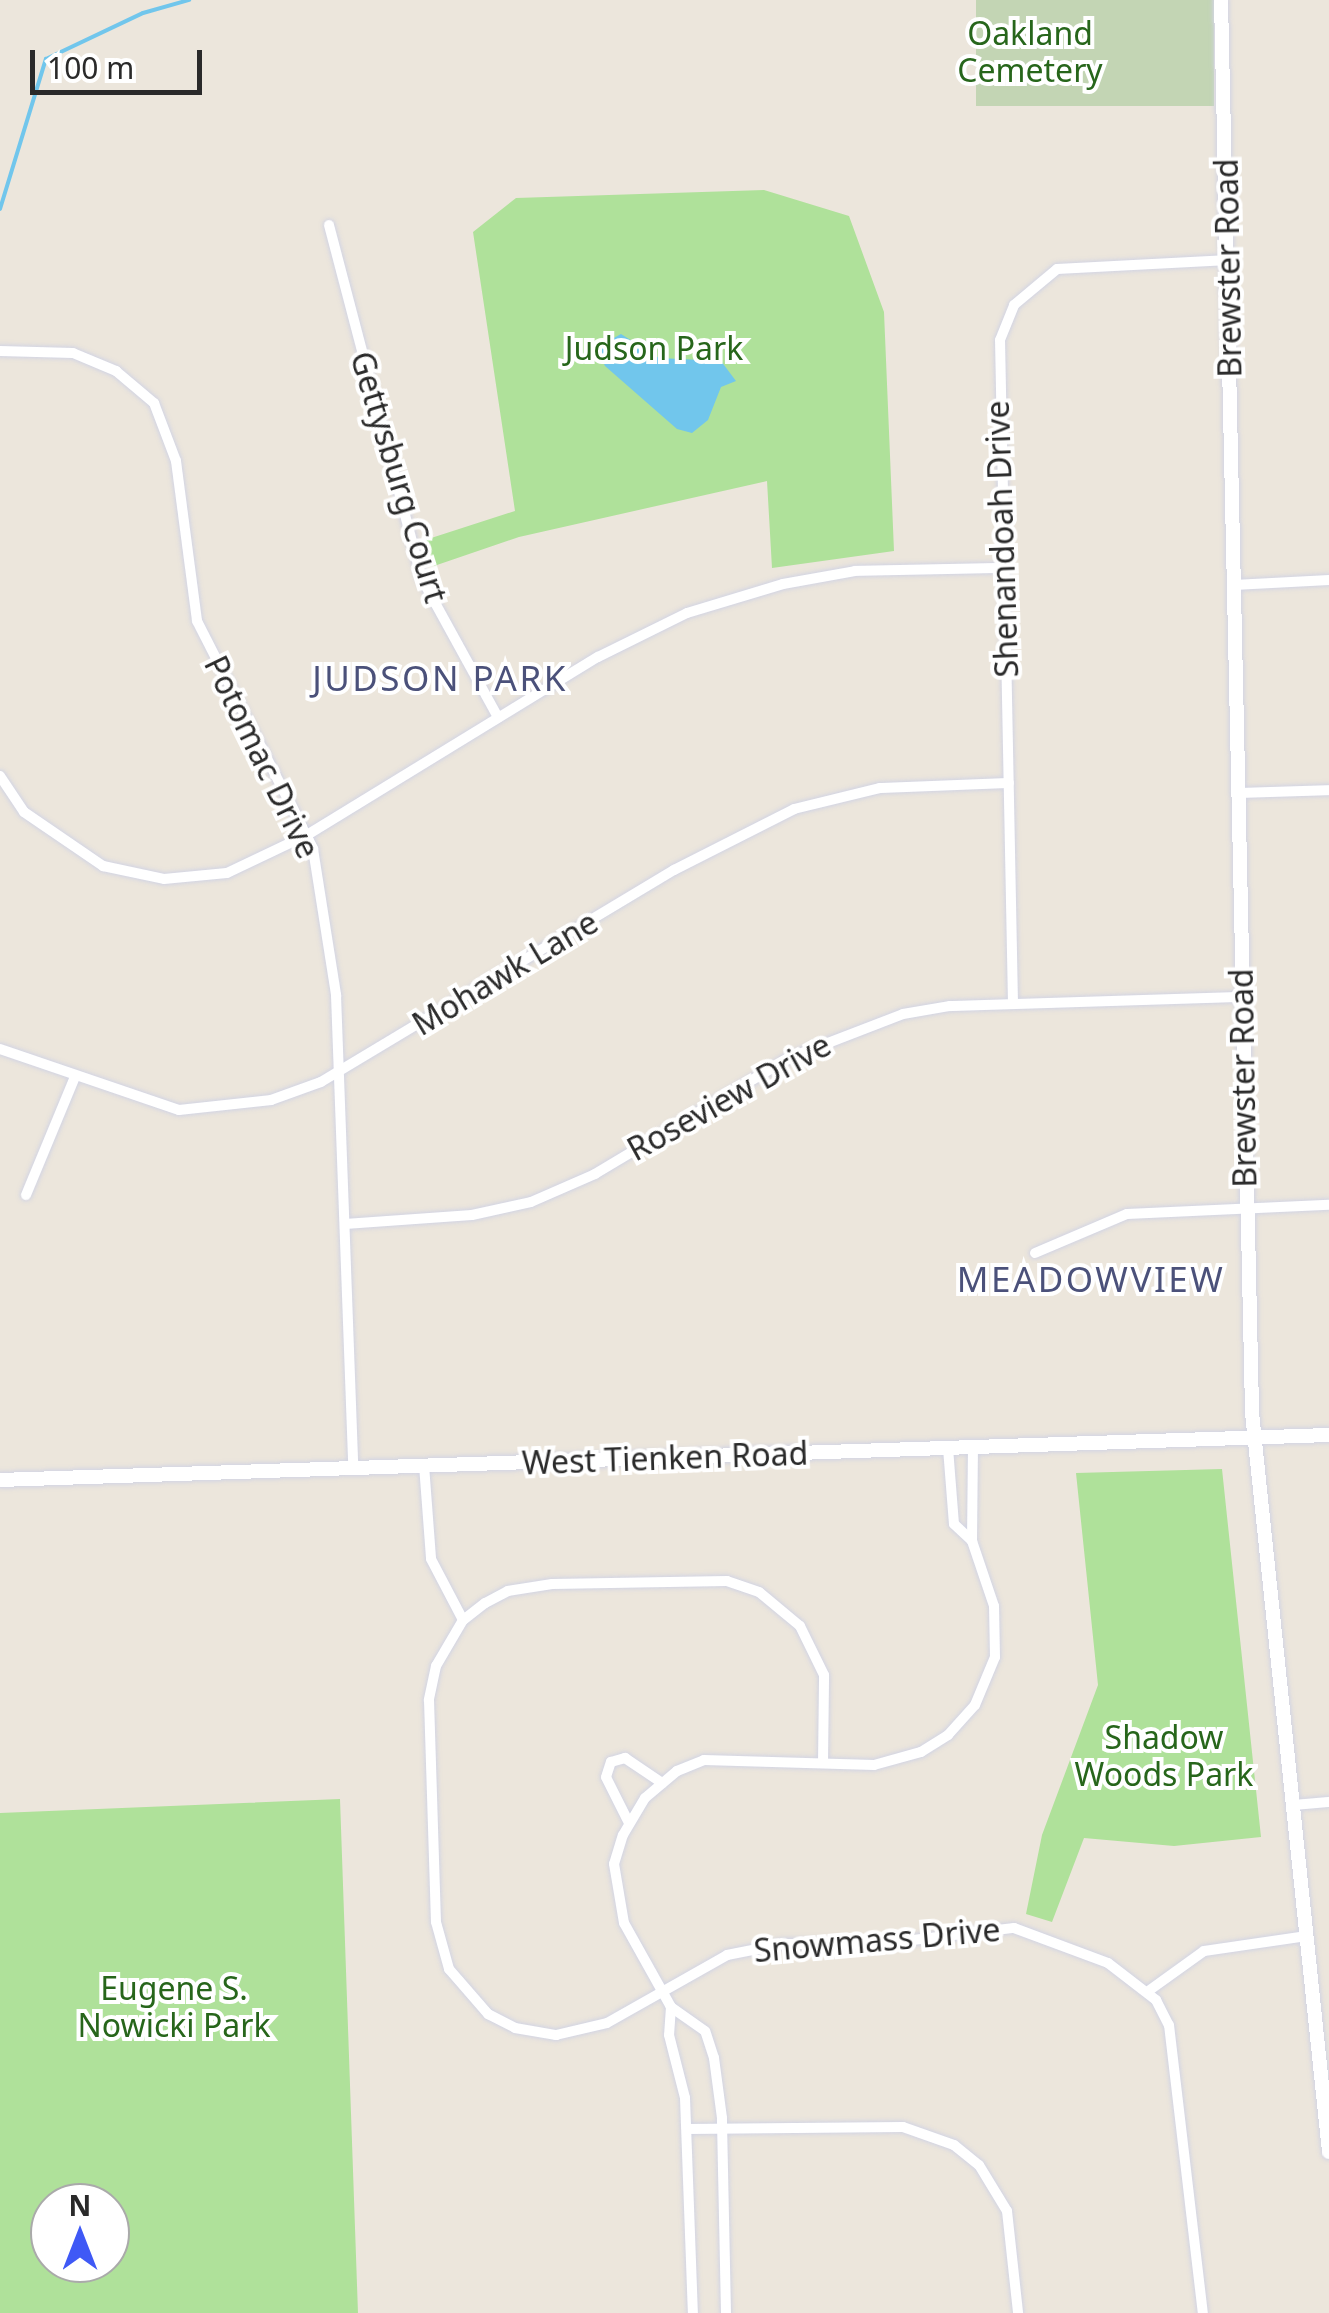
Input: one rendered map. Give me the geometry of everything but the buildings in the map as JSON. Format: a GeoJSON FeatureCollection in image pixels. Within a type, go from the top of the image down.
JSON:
{"type":"FeatureCollection","features":[{"type":"Feature","properties":{"kind":"street","name":"Brewster Road"},"geometry":{"type":"LineString","coordinates":[[1222,0],[1236,793],[1254,1438],[1329,2152]]}},
{"type":"Feature","properties":{"kind":"street","name":"Gettysburg Court"},"geometry":{"type":"LineString","coordinates":[[329,225],[422,579],[498,718]]}},
{"type":"Feature","properties":{"kind":"street","name":"Shenandoah Drive"},"geometry":{"type":"LineString","coordinates":[[1013,1004],[997,355],[1014,305],[1057,269],[1229,260]]}},
{"type":"Feature","properties":{"kind":"street","name":"Potomac Drive"},"geometry":{"type":"LineString","coordinates":[[0,351],[73,353],[116,371],[154,403],[176,461],[197,620],[306,835],[333,942],[352,1468]]}},
{"type":"Feature","properties":{"kind":"street"},"geometry":{"type":"LineString","coordinates":[[0,776],[24,812],[64,845],[132,875],[227,873],[306,835],[642,633],[738,597],[854,571],[1004,568]]}},
{"type":"Feature","properties":{"kind":"street"},"geometry":{"type":"LineString","coordinates":[[1234,585],[1329,580]]}},
{"type":"Feature","properties":{"kind":"street","name":"Mohawk Lane"},"geometry":{"type":"LineString","coordinates":[[0,1049],[150,1104],[211,1110],[291,1094],[674,870],[794,809],[880,788],[1009,783]]}},
{"type":"Feature","properties":{"kind":"street"},"geometry":{"type":"LineString","coordinates":[[1236,793],[1329,790]]}},
{"type":"Feature","properties":{"kind":"street","name":"Roseview Drive"},"geometry":{"type":"LineString","coordinates":[[345,1224],[472,1215],[531,1202],[595,1174],[790,1058],[858,1026],[950,1006],[1241,998]]}},
{"type":"Feature","properties":{"kind":"street"},"geometry":{"type":"LineString","coordinates":[[26,1195],[74,1079]]}},
{"type":"Feature","properties":{"kind":"street"},"geometry":{"type":"LineString","coordinates":[[1035,1253],[1128,1214],[1329,1205]]}},
{"type":"Feature","properties":{"kind":"street","name":"West Tienken Road"},"geometry":{"type":"LineString","coordinates":[[0,1480],[1329,1434]]}},
{"type":"Feature","properties":{"kind":"street"},"geometry":{"type":"LineString","coordinates":[[726,2313],[722,2129],[705,2031],[672,2007],[661,1989],[615,1896],[614,1864],[629,1822],[662,1783],[704,1760],[874,1765],[921,1752],[976,1706],[998,1633],[972,1540],[972,1447]]}},
{"type":"Feature","properties":{"kind":"street"},"geometry":{"type":"LineString","coordinates":[[948,1448],[954,1524],[972,1540]]}},
{"type":"Feature","properties":{"kind":"street"},"geometry":{"type":"LineString","coordinates":[[424,1466],[431,1560],[464,1620]]}},
{"type":"Feature","properties":{"kind":"street","name":"Snowmass Drive"},"geometry":{"type":"LineString","coordinates":[[823,1762],[824,1675],[800,1626],[759,1592],[726,1582],[532,1586],[508,1591],[464,1620],[436,1666],[429,1700],[433,1882],[449,1969],[488,2014],[537,2033],[580,2034],[661,1989],[754,1948],[878,1944],[992,1928],[1039,1934],[1072,1947],[1147,1992],[1169,2025],[1178,2068],[1204,2313]]}},
{"type":"Feature","properties":{"kind":"street"},"geometry":{"type":"LineString","coordinates":[[629,1822],[606,1777],[610,1762],[625,1758],[662,1783]]}},
{"type":"Feature","properties":{"kind":"street"},"geometry":{"type":"LineString","coordinates":[[1293,1805],[1329,1802]]}},
{"type":"Feature","properties":{"kind":"street"},"geometry":{"type":"LineString","coordinates":[[1147,1992],[1204,1951],[1307,1936]]}},
{"type":"Feature","properties":{"kind":"street"},"geometry":{"type":"LineString","coordinates":[[672,2007],[669,2035],[686,2129],[692,2313]]}},
{"type":"Feature","properties":{"kind":"street"},"geometry":{"type":"LineString","coordinates":[[686,2129],[903,2127],[954,2145],[979,2165],[1006,2211],[1018,2313]]}},
{"type":"Feature","properties":{"kind":"green space","name":"Oakland Cemetery"},"geometry":{"type":"Polygon","coordinates":[[[976,0],[1214,0],[1214,106],[976,106],[976,0]]]}},
{"type":"Feature","properties":{"kind":"green space","name":"Judson Park"},"geometry":{"type":"Polygon","coordinates":[[[764,190],[849,216],[884,312],[894,551],[772,568],[767,481],[519,537],[434,566],[425,540],[515,511],[473,232],[516,198],[764,190]]]}},
{"type":"Feature","properties":{"kind":"green space","name":"Shadow Woods Park"},"geometry":{"type":"Polygon","coordinates":[[[1222,1469],[1261,1837],[1174,1846],[1084,1838],[1052,1922],[1026,1914],[1042,1835],[1098,1685],[1076,1473],[1222,1469]]]}},
{"type":"Feature","properties":{"kind":"green space","name":"Eugene S. Nowicki Park"},"geometry":{"type":"Polygon","coordinates":[[[340,1799],[358,2313],[0,2313],[0,1813],[340,1799]]]}},
{"type":"Feature","properties":{"kind":"water"},"geometry":{"type":"Polygon","coordinates":[[[621,334],[659,358],[721,361],[736,381],[721,387],[708,420],[692,433],[677,429],[605,366],[596,348],[621,334]]]}},
{"type":"Feature","properties":{"kind":"waterway"},"geometry":{"type":"LineString","coordinates":[[0,209],[46,59],[143,13],[189,0]]}},
{"type":"Feature","properties":{"kind":"district","name":"JUDSON PARK"},"geometry":{"type":"Point","coordinates":[440,678]}},
{"type":"Feature","properties":{"kind":"district","name":"MEADOWVIEW"},"geometry":{"type":"Point","coordinates":[1091,1279]}}]}
